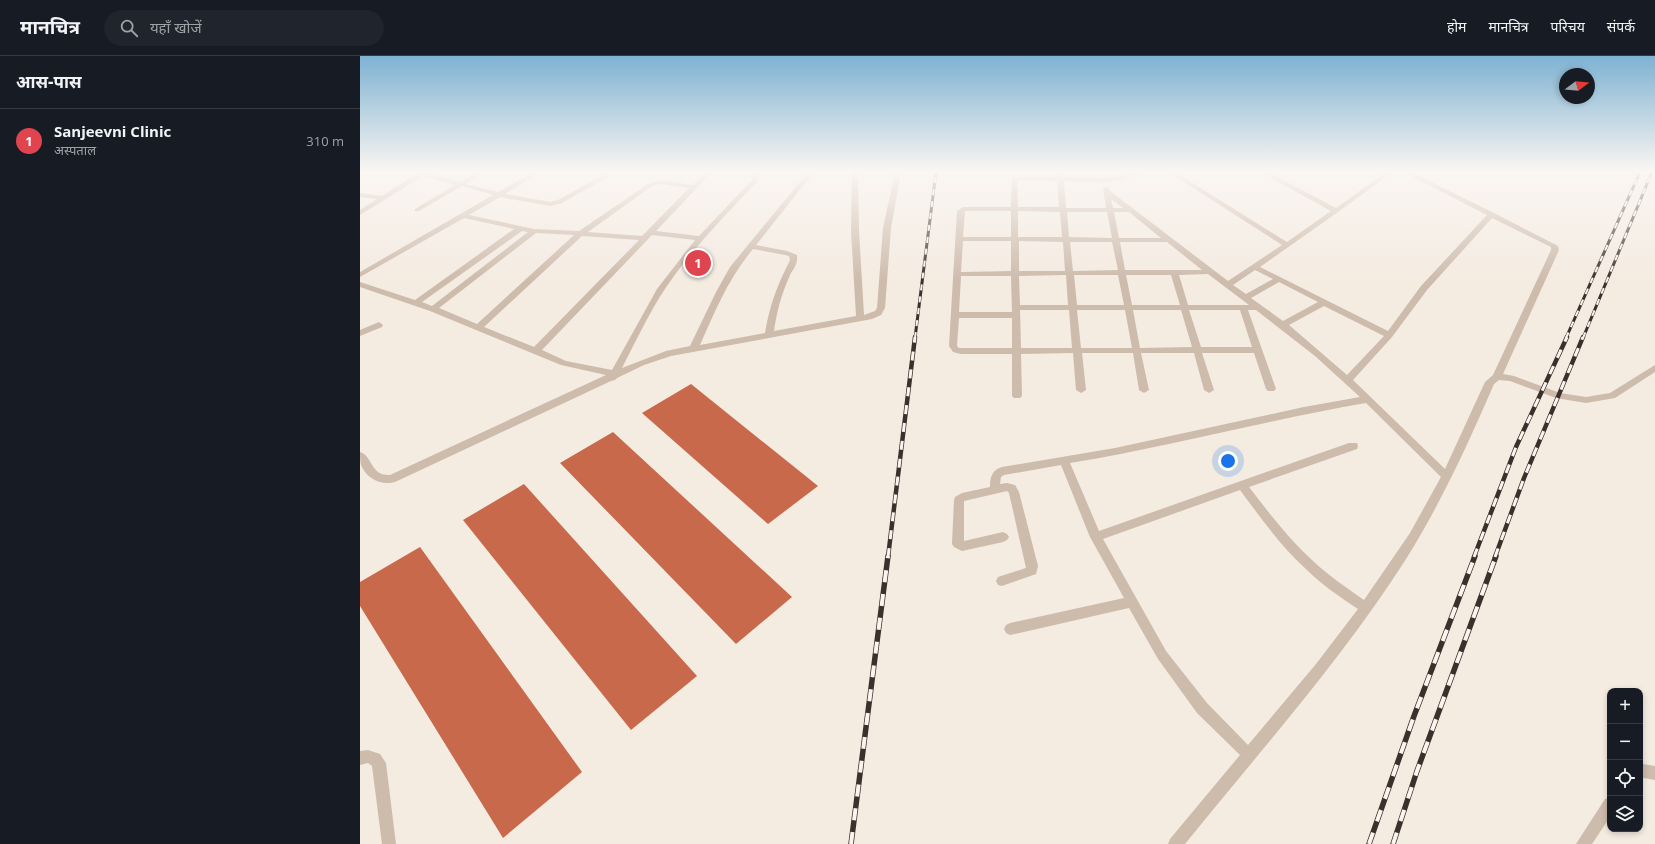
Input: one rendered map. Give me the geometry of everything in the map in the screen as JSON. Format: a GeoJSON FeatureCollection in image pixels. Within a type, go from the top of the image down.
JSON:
{"type":"FeatureCollection","features":[{"type":"Feature","properties":{"kind":"street"},"geometry":{"type":"LineString","coordinates":[[360,274],[476,209]]}},
{"type":"Feature","properties":{"kind":"street"},"geometry":{"type":"LineString","coordinates":[[478,327],[580,234],[616,209]]}},
{"type":"Feature","properties":{"kind":"street"},"geometry":{"type":"LineString","coordinates":[[536,352],[673,209]]}},
{"type":"Feature","properties":{"kind":"street"},"geometry":{"type":"LineString","coordinates":[[613,376],[661,290],[701,238],[727,209]]}},
{"type":"Feature","properties":{"kind":"street"},"geometry":{"type":"LineString","coordinates":[[694,348],[720,292],[734,267],[781,209]]}},
{"type":"Feature","properties":{"kind":"street"},"geometry":{"type":"LineString","coordinates":[[855,209],[860,318]]}},
{"type":"Feature","properties":{"kind":"street"},"geometry":{"type":"LineString","coordinates":[[360,457],[377,479],[391,479],[613,376],[669,353],[872,316],[878,313],[881,308],[886,228],[890,209]]}},
{"type":"Feature","properties":{"kind":"street"},"geometry":{"type":"LineString","coordinates":[[1258,350],[956,350],[953,346],[961,211],[963,209],[1131,210],[1210,272],[1283,325],[1348,380],[1447,477]]}},
{"type":"Feature","properties":{"kind":"street"},"geometry":{"type":"LineString","coordinates":[[1014,209],[1017,396]]}},
{"type":"Feature","properties":{"kind":"street"},"geometry":{"type":"LineString","coordinates":[[1063,209],[1080,390]]}},
{"type":"Feature","properties":{"kind":"street"},"geometry":{"type":"LineString","coordinates":[[1229,209],[1286,245]]}},
{"type":"Feature","properties":{"kind":"street"},"geometry":{"type":"LineString","coordinates":[[1332,209],[1336,211]]}},
{"type":"Feature","properties":{"kind":"street"},"geometry":{"type":"LineString","coordinates":[[1228,285],[1339,209]]}},
{"type":"Feature","properties":{"kind":"street"},"geometry":{"type":"LineString","coordinates":[[1175,844],[1312,678],[1401,556],[1447,477],[1490,382],[1497,377],[1555,250],[1554,246],[1549,242],[1481,209]]}},
{"type":"Feature","properties":{"kind":"street"},"geometry":{"type":"LineString","coordinates":[[1110,210],[1144,390]]}},
{"type":"Feature","properties":{"kind":"street"},"geometry":{"type":"LineString","coordinates":[[1348,380],[1389,335],[1424,288],[1492,214]]}},
{"type":"Feature","properties":{"kind":"street"},"geometry":{"type":"LineString","coordinates":[[464,216],[534,231],[701,238]]}},
{"type":"Feature","properties":{"kind":"street"},"geometry":{"type":"LineString","coordinates":[[416,303],[519,229]]}},
{"type":"Feature","properties":{"kind":"street"},"geometry":{"type":"LineString","coordinates":[[433,309],[534,231]]}},
{"type":"Feature","properties":{"kind":"street"},"geometry":{"type":"LineString","coordinates":[[960,239],[1169,240]]}},
{"type":"Feature","properties":{"kind":"street"},"geometry":{"type":"LineString","coordinates":[[750,246],[793,255],[794,260],[781,286],[774,307],[769,334]]}},
{"type":"Feature","properties":{"kind":"street"},"geometry":{"type":"LineString","coordinates":[[1254,267],[1389,335]]}},
{"type":"Feature","properties":{"kind":"street"},"geometry":{"type":"LineString","coordinates":[[1174,272],[1209,390]]}},
{"type":"Feature","properties":{"kind":"street"},"geometry":{"type":"LineString","coordinates":[[958,274],[1210,272]]}},
{"type":"Feature","properties":{"kind":"street"},"geometry":{"type":"LineString","coordinates":[[1245,298],[1279,279]]}},
{"type":"Feature","properties":{"kind":"street"},"geometry":{"type":"LineString","coordinates":[[360,284],[433,309],[564,363],[613,376]]}},
{"type":"Feature","properties":{"kind":"street"},"geometry":{"type":"LineString","coordinates":[[1283,325],[1325,302]]}},
{"type":"Feature","properties":{"kind":"street"},"geometry":{"type":"LineString","coordinates":[[956,315],[1072,308],[1258,307]]}},
{"type":"Feature","properties":{"kind":"street"},"geometry":{"type":"LineString","coordinates":[[1243,308],[1271,389]]}},
{"type":"Feature","properties":{"kind":"street"},"geometry":{"type":"LineString","coordinates":[[360,333],[379,325]]}},
{"type":"Feature","properties":{"kind":"street"},"geometry":{"type":"LineString","coordinates":[[1497,377],[1511,378],[1559,396],[1586,400],[1612,396],[1655,368]]}},
{"type":"Feature","properties":{"kind":"street"},"geometry":{"type":"LineString","coordinates":[[994,489],[995,477],[1002,471],[1064,461],[1165,441],[1304,410],[1368,399]]}},
{"type":"Feature","properties":{"kind":"street"},"geometry":{"type":"LineString","coordinates":[[1096,536],[1353,446]]}},
{"type":"Feature","properties":{"kind":"street"},"geometry":{"type":"LineString","coordinates":[[1064,461],[1096,536],[1131,602],[1162,655],[1202,708],[1248,754]]}},
{"type":"Feature","properties":{"kind":"street"},"geometry":{"type":"LineString","coordinates":[[1242,485],[1277,531],[1308,564],[1334,586],[1365,607]]}},
{"type":"Feature","properties":{"kind":"street"},"geometry":{"type":"LineString","coordinates":[[1002,581],[1027,574],[1032,571],[1014,492],[1011,488],[1007,487],[962,497],[960,500],[958,544],[962,546],[1003,537]]}},
{"type":"Feature","properties":{"kind":"street"},"geometry":{"type":"LineString","coordinates":[[1010,629],[1131,602]]}},
{"type":"Feature","properties":{"kind":"street"},"geometry":{"type":"LineString","coordinates":[[360,758],[367,755],[374,757],[379,763],[389,844]]}},
{"type":"Feature","properties":{"kind":"street"},"geometry":{"type":"LineString","coordinates":[[1643,771],[1655,773]]}},
{"type":"Feature","properties":{"kind":"street"},"geometry":{"type":"LineString","coordinates":[[1583,844],[1607,808]]}},
{"type":"Feature","properties":{"kind":"building"},"geometry":{"type":"Polygon","coordinates":[[[691,384],[818,486],[768,524],[642,413],[691,384]]]}},
{"type":"Feature","properties":{"kind":"building"},"geometry":{"type":"Polygon","coordinates":[[[613,432],[792,597],[736,644],[560,463],[613,432]]]}},
{"type":"Feature","properties":{"kind":"building"},"geometry":{"type":"Polygon","coordinates":[[[524,484],[697,676],[631,730],[463,520],[524,484]]]}},
{"type":"Feature","properties":{"kind":"building"},"geometry":{"type":"Polygon","coordinates":[[[420,547],[582,772],[503,838],[360,606],[360,582],[420,547]]]}},
{"type":"Feature","properties":{"kind":"railway"},"geometry":{"type":"LineString","coordinates":[[915,338],[931,209]]}},
{"type":"Feature","properties":{"kind":"railway"},"geometry":{"type":"LineString","coordinates":[[1566,338],[1624,209]]}},
{"type":"Feature","properties":{"kind":"railway"},"geometry":{"type":"LineString","coordinates":[[1583,338],[1637,209]]}},
{"type":"Feature","properties":{"kind":"railway"},"geometry":{"type":"LineString","coordinates":[[888,557],[915,337]]}},
{"type":"Feature","properties":{"kind":"railway"},"geometry":{"type":"LineString","coordinates":[[1474,557],[1516,447],[1567,337]]}},
{"type":"Feature","properties":{"kind":"railway"},"geometry":{"type":"LineString","coordinates":[[1495,557],[1524,478],[1583,337]]}},
{"type":"Feature","properties":{"kind":"railway"},"geometry":{"type":"LineString","coordinates":[[851,844],[888,556]]}},
{"type":"Feature","properties":{"kind":"railway"},"geometry":{"type":"LineString","coordinates":[[1369,844],[1414,716],[1475,556]]}},
{"type":"Feature","properties":{"kind":"railway"},"geometry":{"type":"LineString","coordinates":[[1393,844],[1417,771],[1496,556]]}},
{"type":"Feature","properties":{"kind":"place","name":"Sanjeevni Clinic"},"geometry":{"type":"Point","coordinates":[698,263]}}]}
